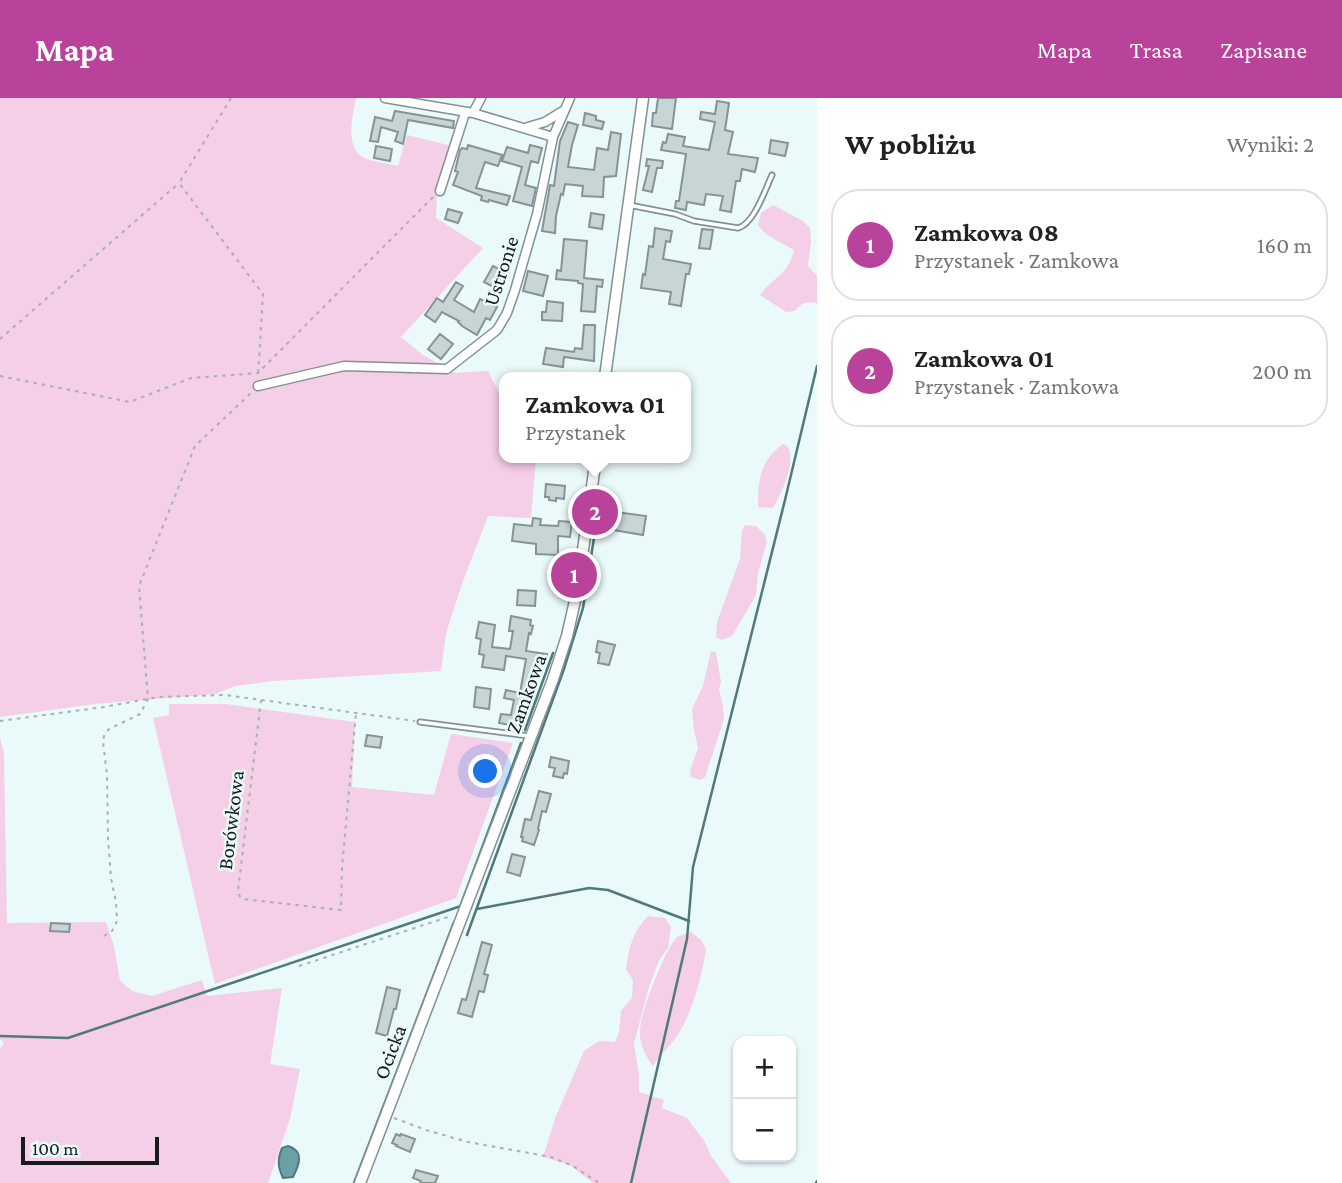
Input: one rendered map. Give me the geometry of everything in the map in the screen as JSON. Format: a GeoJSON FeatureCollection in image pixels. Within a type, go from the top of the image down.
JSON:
{"type":"FeatureCollection","features":[{"type":"Feature","properties":{"kind":"street"},"geometry":{"type":"LineString","coordinates":[[385,98],[469,113],[553,137]]}},
{"type":"Feature","properties":{"kind":"street"},"geometry":{"type":"LineString","coordinates":[[440,191],[469,113],[481,98]]}},
{"type":"Feature","properties":{"kind":"street","name":"Ustronie"},"geometry":{"type":"LineString","coordinates":[[258,386],[344,366],[447,369],[497,331],[515,290],[537,214],[553,137],[570,98]]}},
{"type":"Feature","properties":{"kind":"street"},"geometry":{"type":"LineString","coordinates":[[606,372],[643,98]]}},
{"type":"Feature","properties":{"kind":"street"},"geometry":{"type":"LineString","coordinates":[[524,128],[545,122],[563,111]]}},
{"type":"Feature","properties":{"kind":"street","name":"Zamkowa"},"geometry":{"type":"LineString","coordinates":[[457,935],[566,636],[577,592],[595,463]]}},
{"type":"Feature","properties":{"kind":"street","name":"Ocicka"},"geometry":{"type":"LineString","coordinates":[[360,1183],[457,935]]}},
{"type":"Feature","properties":{"kind":"lane"},"geometry":{"type":"LineString","coordinates":[[629,205],[695,221],[744,227],[753,216],[772,175]]}},
{"type":"Feature","properties":{"kind":"lane"},"geometry":{"type":"LineString","coordinates":[[420,722],[531,736]]}},
{"type":"Feature","properties":{"kind":"lane"},"geometry":{"type":"LineString","coordinates":[[452,916],[463,916]]}},
{"type":"Feature","properties":{"kind":"path"},"geometry":{"type":"LineString","coordinates":[[0,339],[179,183],[231,98]]}},
{"type":"Feature","properties":{"kind":"path"},"geometry":{"type":"LineString","coordinates":[[104,936],[112,931],[117,921],[111,878],[103,742],[109,729],[140,714],[148,699],[139,586],[195,446],[258,386],[262,294],[179,183]]}},
{"type":"Feature","properties":{"kind":"path"},"geometry":{"type":"LineString","coordinates":[[0,376],[130,402],[191,378],[258,373],[440,191]]}},
{"type":"Feature","properties":{"kind":"path"},"geometry":{"type":"LineString","coordinates":[[0,721],[158,697],[225,695],[420,722]]}},
{"type":"Feature","properties":{"kind":"path","name":"Borówkowa"},"geometry":{"type":"LineString","coordinates":[[261,700],[239,891],[243,899],[341,910],[356,713]]}},
{"type":"Feature","properties":{"kind":"path"},"geometry":{"type":"LineString","coordinates":[[299,966],[452,916]]}},
{"type":"Feature","properties":{"kind":"path"},"geometry":{"type":"LineString","coordinates":[[386,1115],[468,1142],[551,1157],[573,1166],[599,1183]]}},
{"type":"Feature","properties":{"kind":"shaded area"},"geometry":{"type":"Polygon","coordinates":[[[0,98],[356,98],[352,120],[353,144],[356,151],[365,158],[398,166],[407,135],[452,146],[437,192],[436,218],[483,248],[401,337],[423,355],[455,373],[488,371],[499,393],[499,463],[536,463],[531,518],[488,516],[446,633],[441,671],[273,681],[235,686],[216,694],[95,704],[0,717],[0,98]]]}},
{"type":"Feature","properties":{"kind":"shaded area"},"geometry":{"type":"Polygon","coordinates":[[[773,205],[803,221],[810,228],[808,266],[817,276],[817,303],[804,303],[795,311],[786,312],[760,295],[784,271],[794,250],[770,237],[758,225],[761,213],[773,205]]]}},
{"type":"Feature","properties":{"kind":"shaded area"},"geometry":{"type":"Polygon","coordinates":[[[783,444],[788,447],[790,454],[784,486],[773,508],[758,507],[765,464],[783,444]]]}},
{"type":"Feature","properties":{"kind":"shaded area"},"geometry":{"type":"Polygon","coordinates":[[[745,525],[756,526],[765,535],[767,542],[758,573],[756,595],[732,636],[722,640],[716,637],[717,622],[740,559],[745,525]]]}},
{"type":"Feature","properties":{"kind":"shaded area"},"geometry":{"type":"Polygon","coordinates":[[[711,651],[716,652],[724,719],[705,777],[700,780],[691,777],[690,771],[698,748],[692,709],[703,686],[711,651]]]}},
{"type":"Feature","properties":{"kind":"shaded area"},"geometry":{"type":"Polygon","coordinates":[[[169,704],[226,704],[355,722],[352,787],[434,795],[451,734],[513,743],[456,898],[215,984],[153,718],[169,715],[169,704]]]}},
{"type":"Feature","properties":{"kind":"shaded area"},"geometry":{"type":"Polygon","coordinates":[[[0,737],[4,754],[7,923],[106,922],[114,946],[120,981],[132,991],[152,996],[202,980],[207,996],[282,988],[270,1064],[300,1069],[290,1119],[268,1183],[0,1183],[0,1049],[4,1043],[0,1039],[0,737]]]}},
{"type":"Feature","properties":{"kind":"shaded area"},"geometry":{"type":"Polygon","coordinates":[[[648,916],[665,918],[671,927],[668,948],[659,960],[649,987],[634,1043],[639,1092],[664,1100],[662,1108],[687,1118],[731,1183],[593,1183],[570,1165],[543,1157],[556,1116],[584,1051],[599,1041],[615,1042],[619,1033],[621,1011],[632,998],[633,980],[626,970],[630,948],[635,934],[648,916]]]}},
{"type":"Feature","properties":{"kind":"shaded area"},"geometry":{"type":"Polygon","coordinates":[[[691,932],[701,940],[706,949],[699,984],[680,1031],[653,1066],[640,1040],[644,1011],[671,945],[677,937],[691,932]]]}},
{"type":"Feature","properties":{"kind":"water"},"geometry":{"type":"Polygon","coordinates":[[[288,1146],[297,1151],[299,1163],[293,1177],[283,1178],[279,1156],[282,1148],[288,1146]]]}},
{"type":"Feature","properties":{"kind":"building"},"geometry":{"type":"Polygon","coordinates":[[[658,98],[676,98],[672,129],[652,126],[658,98]]]}},
{"type":"Feature","properties":{"kind":"building"},"geometry":{"type":"Polygon","coordinates":[[[717,101],[729,103],[725,130],[733,132],[728,154],[758,158],[755,172],[742,169],[740,181],[736,181],[731,212],[720,210],[723,196],[706,194],[704,205],[687,202],[686,210],[675,208],[676,201],[679,201],[686,154],[661,150],[663,142],[666,143],[668,134],[685,137],[683,146],[709,150],[715,122],[700,119],[701,112],[715,114],[717,101]]]}},
{"type":"Feature","properties":{"kind":"building"},"geometry":{"type":"Polygon","coordinates":[[[395,111],[454,121],[453,128],[408,120],[403,144],[395,141],[398,132],[381,127],[378,142],[370,141],[375,117],[392,121],[395,111]]]}},
{"type":"Feature","properties":{"kind":"building"},"geometry":{"type":"Polygon","coordinates":[[[585,113],[604,122],[602,129],[583,125],[585,113]]]}},
{"type":"Feature","properties":{"kind":"building"},"geometry":{"type":"Polygon","coordinates":[[[568,122],[578,125],[568,167],[594,170],[597,148],[608,150],[611,132],[621,134],[616,176],[604,177],[603,197],[582,196],[583,186],[565,184],[556,216],[555,233],[542,231],[550,185],[554,186],[560,141],[568,122]]]}},
{"type":"Feature","properties":{"kind":"building"},"geometry":{"type":"Polygon","coordinates":[[[771,140],[788,143],[785,156],[769,153],[771,140]]]}},
{"type":"Feature","properties":{"kind":"building"},"geometry":{"type":"Polygon","coordinates":[[[468,145],[502,155],[498,166],[485,162],[476,188],[510,196],[507,205],[481,200],[482,196],[453,185],[458,172],[455,171],[460,150],[467,149],[468,145]]]}},
{"type":"Feature","properties":{"kind":"building"},"geometry":{"type":"Polygon","coordinates":[[[530,145],[542,148],[538,163],[531,161],[525,185],[536,188],[532,206],[513,201],[522,167],[502,161],[507,147],[528,153],[530,145]]]}},
{"type":"Feature","properties":{"kind":"building"},"geometry":{"type":"Polygon","coordinates":[[[376,146],[392,149],[390,161],[374,158],[376,146]]]}},
{"type":"Feature","properties":{"kind":"building"},"geometry":{"type":"Polygon","coordinates":[[[647,159],[663,161],[662,168],[657,168],[652,192],[643,190],[649,166],[646,166],[647,159]]]}},
{"type":"Feature","properties":{"kind":"building"},"geometry":{"type":"Polygon","coordinates":[[[448,209],[462,213],[458,223],[445,219],[448,209]]]}},
{"type":"Feature","properties":{"kind":"building"},"geometry":{"type":"Polygon","coordinates":[[[591,213],[604,215],[602,229],[589,227],[591,213]]]}},
{"type":"Feature","properties":{"kind":"building"},"geometry":{"type":"Polygon","coordinates":[[[655,228],[672,231],[670,242],[666,241],[663,259],[691,264],[689,274],[686,274],[681,306],[669,304],[671,292],[641,288],[649,246],[653,247],[655,228]]]}},
{"type":"Feature","properties":{"kind":"building"},"geometry":{"type":"Polygon","coordinates":[[[702,229],[713,230],[710,249],[699,248],[702,229]]]}},
{"type":"Feature","properties":{"kind":"building"},"geometry":{"type":"Polygon","coordinates":[[[564,239],[587,241],[584,278],[603,280],[602,287],[597,286],[595,312],[581,311],[583,284],[556,279],[557,270],[561,271],[564,239]]]}},
{"type":"Feature","properties":{"kind":"building"},"geometry":{"type":"Polygon","coordinates":[[[493,266],[504,272],[495,288],[484,282],[493,266]]]}},
{"type":"Feature","properties":{"kind":"building"},"geometry":{"type":"Polygon","coordinates":[[[528,271],[548,276],[543,296],[523,291],[528,271]]]}},
{"type":"Feature","properties":{"kind":"building"},"geometry":{"type":"Polygon","coordinates":[[[456,282],[463,286],[454,300],[474,312],[480,299],[497,307],[490,320],[486,318],[477,335],[442,312],[435,322],[425,315],[437,298],[443,302],[456,282]]]}},
{"type":"Feature","properties":{"kind":"building"},"geometry":{"type":"Polygon","coordinates":[[[547,301],[563,303],[562,321],[542,320],[547,301]]]}},
{"type":"Feature","properties":{"kind":"building"},"geometry":{"type":"Polygon","coordinates":[[[584,325],[595,325],[594,361],[564,357],[563,367],[543,364],[546,348],[574,352],[575,348],[582,349],[584,325]]]}},
{"type":"Feature","properties":{"kind":"building"},"geometry":{"type":"Polygon","coordinates":[[[440,334],[453,344],[441,359],[428,349],[440,334]]]}},
{"type":"Feature","properties":{"kind":"building"},"geometry":{"type":"Polygon","coordinates":[[[546,484],[565,486],[564,499],[556,498],[556,501],[545,497],[546,484]]]}},
{"type":"Feature","properties":{"kind":"building"},"geometry":{"type":"Polygon","coordinates":[[[616,512],[646,516],[643,535],[613,530],[616,512]]]}},
{"type":"Feature","properties":{"kind":"building"},"geometry":{"type":"Polygon","coordinates":[[[533,518],[541,519],[540,525],[558,526],[559,521],[572,522],[570,537],[558,536],[558,555],[536,554],[536,544],[512,541],[514,524],[532,526],[533,518]]]}},
{"type":"Feature","properties":{"kind":"building"},"geometry":{"type":"Polygon","coordinates":[[[518,590],[536,591],[535,606],[517,605],[518,590]]]}},
{"type":"Feature","properties":{"kind":"building"},"geometry":{"type":"Polygon","coordinates":[[[511,616],[531,620],[530,625],[533,626],[526,651],[547,654],[546,664],[537,663],[530,704],[523,705],[520,727],[499,723],[501,714],[511,715],[514,700],[504,698],[506,690],[520,693],[526,659],[506,656],[504,670],[482,667],[484,655],[479,654],[481,639],[476,638],[479,622],[495,625],[492,647],[510,649],[513,631],[509,631],[511,616]]]}},
{"type":"Feature","properties":{"kind":"building"},"geometry":{"type":"Polygon","coordinates":[[[598,641],[615,645],[609,665],[598,663],[598,641]]]}},
{"type":"Feature","properties":{"kind":"building"},"geometry":{"type":"Polygon","coordinates":[[[476,687],[491,689],[489,709],[474,707],[476,687]]]}},
{"type":"Feature","properties":{"kind":"building"},"geometry":{"type":"Polygon","coordinates":[[[367,735],[382,737],[380,748],[365,746],[367,735]]]}},
{"type":"Feature","properties":{"kind":"building"},"geometry":{"type":"Polygon","coordinates":[[[551,757],[569,761],[567,774],[564,773],[563,778],[553,776],[555,768],[549,767],[551,757]]]}},
{"type":"Feature","properties":{"kind":"building"},"geometry":{"type":"Polygon","coordinates":[[[539,791],[551,794],[546,812],[542,811],[534,845],[522,841],[521,837],[525,819],[531,820],[539,791]]]}},
{"type":"Feature","properties":{"kind":"building"},"geometry":{"type":"Polygon","coordinates":[[[512,854],[525,857],[520,876],[507,872],[512,854]]]}},
{"type":"Feature","properties":{"kind":"building"},"geometry":{"type":"Polygon","coordinates":[[[51,923],[70,924],[69,932],[50,931],[51,923]]]}},
{"type":"Feature","properties":{"kind":"building"},"geometry":{"type":"Polygon","coordinates":[[[482,942],[492,945],[484,974],[488,975],[484,992],[479,991],[472,1017],[458,1013],[462,999],[466,1000],[482,942]]]}},
{"type":"Feature","properties":{"kind":"building"},"geometry":{"type":"Polygon","coordinates":[[[387,987],[400,990],[387,1036],[376,1033],[387,987]]]}},
{"type":"Feature","properties":{"kind":"building"},"geometry":{"type":"Polygon","coordinates":[[[396,1134],[415,1139],[410,1152],[392,1143],[396,1134]]]}},
{"type":"Feature","properties":{"kind":"building"},"geometry":{"type":"Polygon","coordinates":[[[416,1170],[438,1176],[435,1183],[420,1183],[421,1181],[413,1178],[416,1170]]]}},
{"type":"Feature","properties":{"kind":"waterway"},"geometry":{"type":"LineString","coordinates":[[631,1183],[687,939],[693,867],[817,366]]}},
{"type":"Feature","properties":{"kind":"waterway"},"geometry":{"type":"LineString","coordinates":[[467,935],[564,669],[583,608],[594,538]]}},
{"type":"Feature","properties":{"kind":"waterway"},"geometry":{"type":"LineString","coordinates":[[525,730],[553,653]]}},
{"type":"Feature","properties":{"kind":"waterway"},"geometry":{"type":"LineString","coordinates":[[460,907],[521,743]]}},
{"type":"Feature","properties":{"kind":"waterway"},"geometry":{"type":"LineString","coordinates":[[477,909],[589,888],[608,890],[689,921]]}},
{"type":"Feature","properties":{"kind":"waterway"},"geometry":{"type":"LineString","coordinates":[[0,1036],[68,1038],[461,906]]}},
{"type":"Feature","properties":{"kind":"waterway"},"geometry":{"type":"LineString","coordinates":[[354,1183],[454,922]]}},
{"type":"Feature","properties":{"kind":"place","name":"Zamkowa 01"},"geometry":{"type":"Point","coordinates":[595,512]}},
{"type":"Feature","properties":{"kind":"place","name":"Zamkowa 08"},"geometry":{"type":"Point","coordinates":[574,575]}}]}
